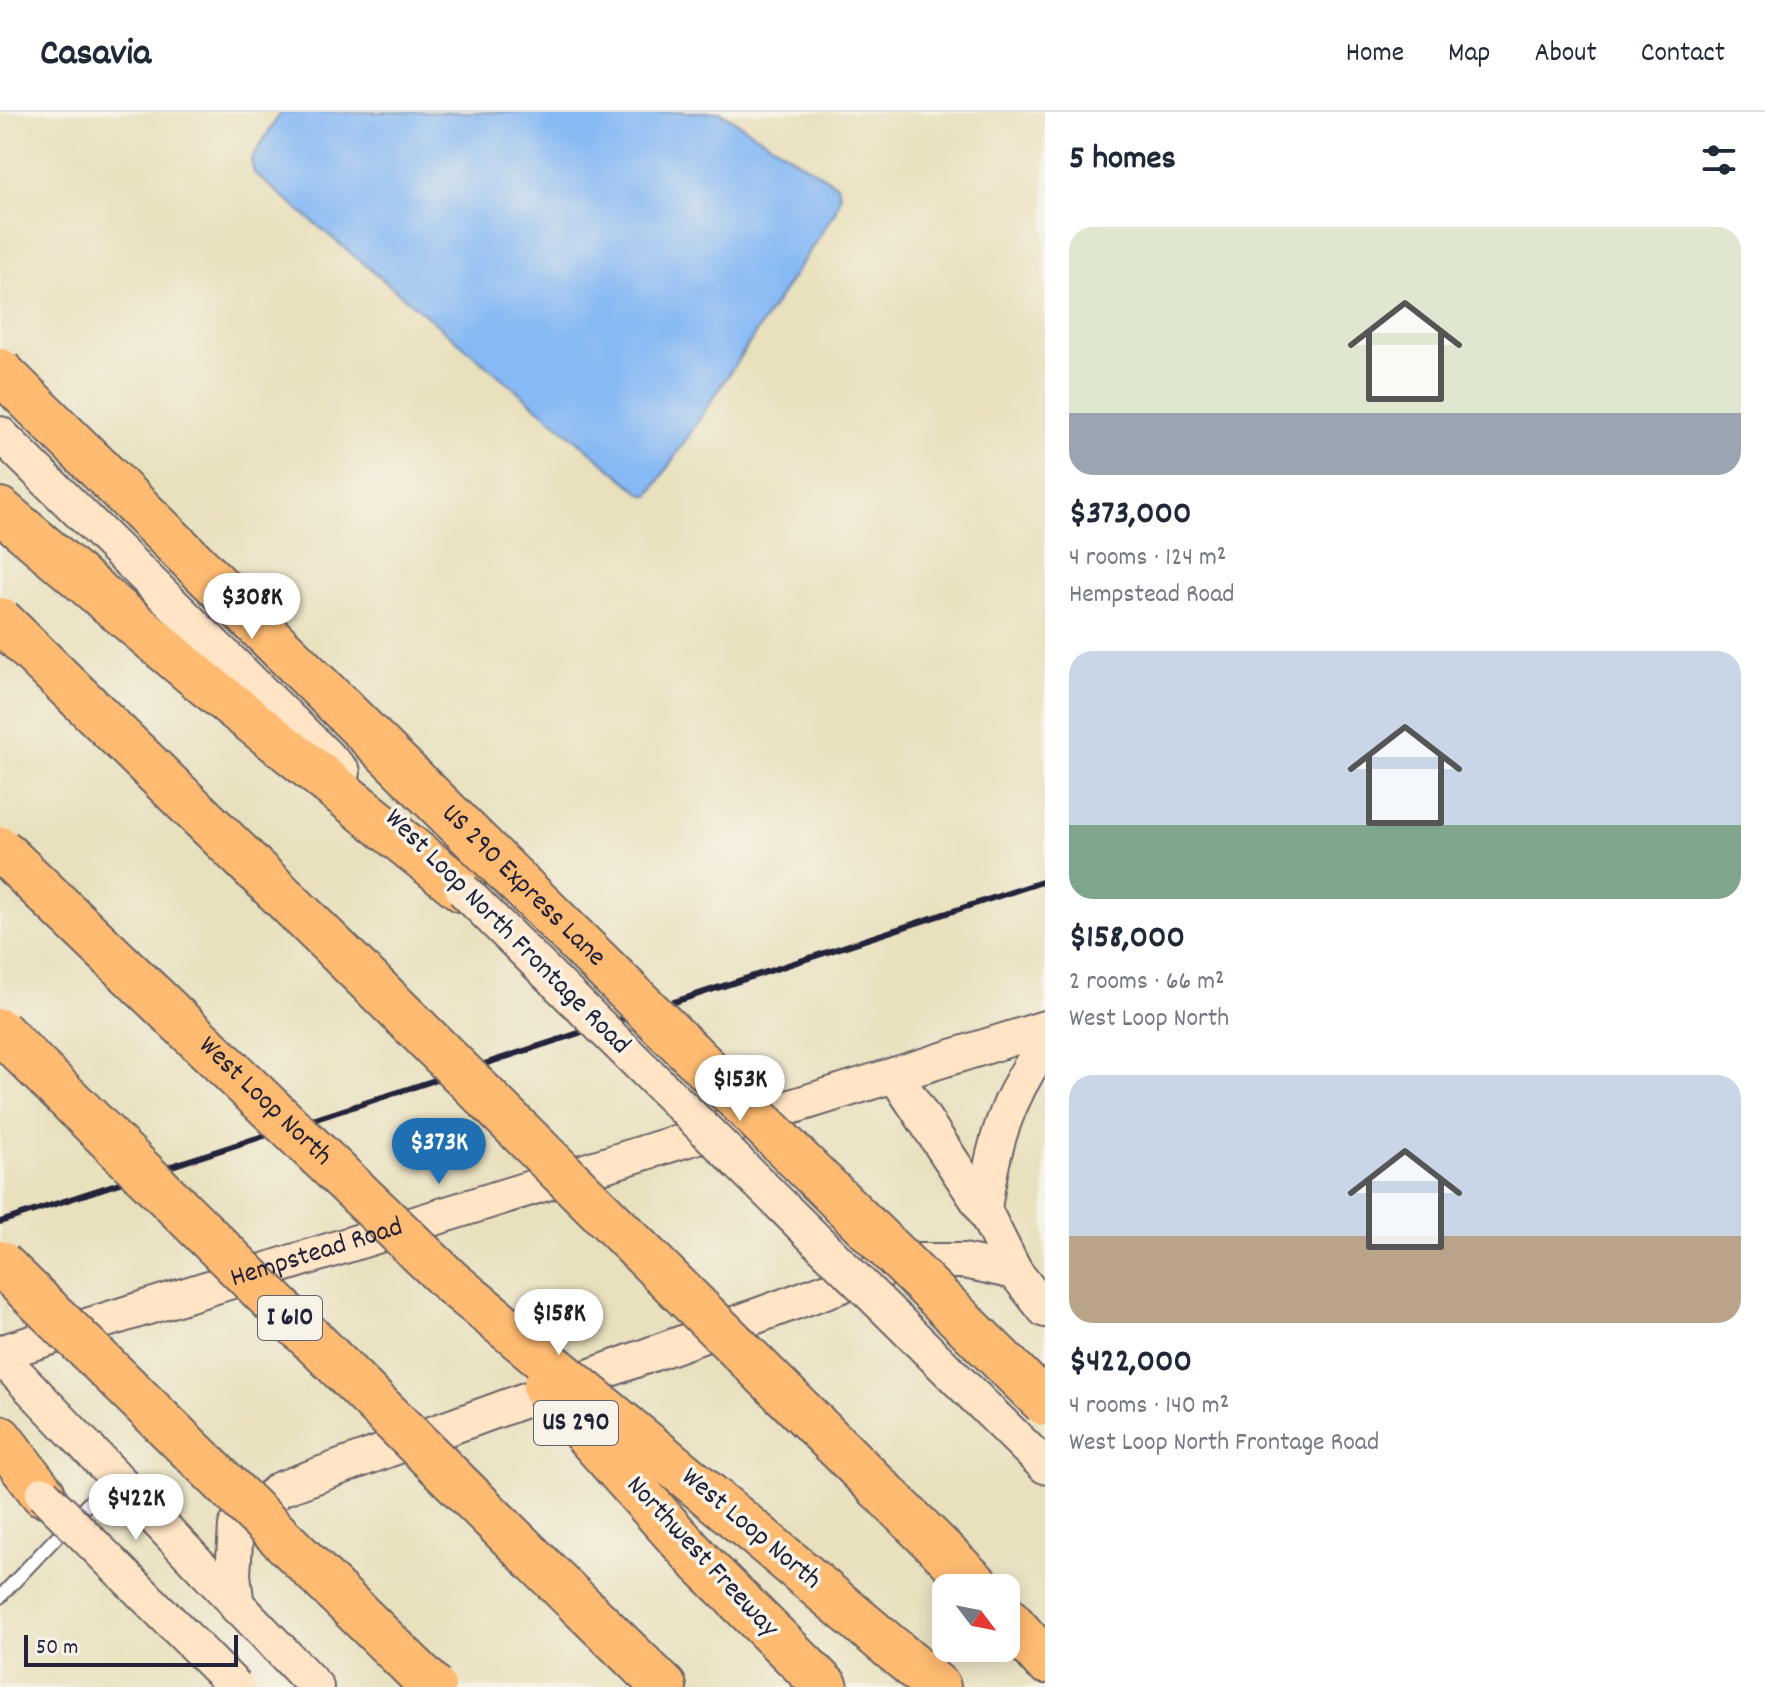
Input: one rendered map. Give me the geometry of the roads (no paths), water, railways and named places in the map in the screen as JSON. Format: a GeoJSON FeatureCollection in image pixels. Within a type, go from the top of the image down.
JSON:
{"type":"FeatureCollection","features":[{"type":"Feature","properties":{"kind":"highway","name":"US 290 Express Lane"},"geometry":{"type":"LineString","coordinates":[[0,371],[1045,1403]]}},
{"type":"Feature","properties":{"kind":"highway"},"geometry":{"type":"LineString","coordinates":[[0,510],[203,682],[463,890]]}},
{"type":"Feature","properties":{"kind":"highway"},"geometry":{"type":"LineString","coordinates":[[0,620],[967,1574]]}},
{"type":"Feature","properties":{"kind":"highway","name":"West Loop North"},"geometry":{"type":"LineString","coordinates":[[0,849],[451,1282],[938,1687]]}},
{"type":"Feature","properties":{"kind":"highway","name":"I 610"},"geometry":{"type":"LineString","coordinates":[[0,1031],[664,1687]]}},
{"type":"Feature","properties":{"kind":"highway"},"geometry":{"type":"LineString","coordinates":[[0,1263],[433,1687]]}},
{"type":"Feature","properties":{"kind":"highway","name":"Northwest Freeway"},"geometry":{"type":"LineString","coordinates":[[451,1282],[702,1564],[826,1687]]}},
{"type":"Feature","properties":{"kind":"highway"},"geometry":{"type":"LineString","coordinates":[[0,1438],[43,1494]]}},
{"type":"Feature","properties":{"kind":"highway"},"geometry":{"type":"LineString","coordinates":[[1020,1618],[1045,1636]]}},
{"type":"Feature","properties":{"kind":"highway"},"geometry":{"type":"LineString","coordinates":[[1020,1631],[1045,1661]]}},
{"type":"Feature","properties":{"kind":"main road","name":"West Loop North Frontage Road"},"geometry":{"type":"LineString","coordinates":[[0,434],[1045,1466]]}},
{"type":"Feature","properties":{"kind":"main road","name":"Hempstead Road"},"geometry":{"type":"LineString","coordinates":[[0,1354],[1045,1028]]}},
{"type":"Feature","properties":{"kind":"main road"},"geometry":{"type":"LineString","coordinates":[[984,1210],[990,1162],[997,1137],[1032,1062],[1045,1045]]}},
{"type":"Feature","properties":{"kind":"main road"},"geometry":{"type":"LineString","coordinates":[[895,1075],[984,1210],[1015,1272],[1045,1310]]}},
{"type":"Feature","properties":{"kind":"main road"},"geometry":{"type":"LineString","coordinates":[[237,1607],[233,1574],[236,1526],[280,1489],[908,1261],[964,1261],[1015,1272]]}},
{"type":"Feature","properties":{"kind":"main road"},"geometry":{"type":"LineString","coordinates":[[0,1354],[316,1687]]}},
{"type":"Feature","properties":{"kind":"main road"},"geometry":{"type":"LineString","coordinates":[[0,1451],[236,1687]]}},
{"type":"Feature","properties":{"kind":"lane"},"geometry":{"type":"LineString","coordinates":[[0,1597],[114,1476]]}},
{"type":"Feature","properties":{"kind":"water"},"geometry":{"type":"Polygon","coordinates":[[[281,112],[720,112],[837,185],[840,195],[835,212],[649,496],[642,494],[254,173],[251,160],[281,112]]]}},
{"type":"Feature","properties":{"kind":"railway"},"geometry":{"type":"LineString","coordinates":[[0,1222],[1045,881]]}}]}
